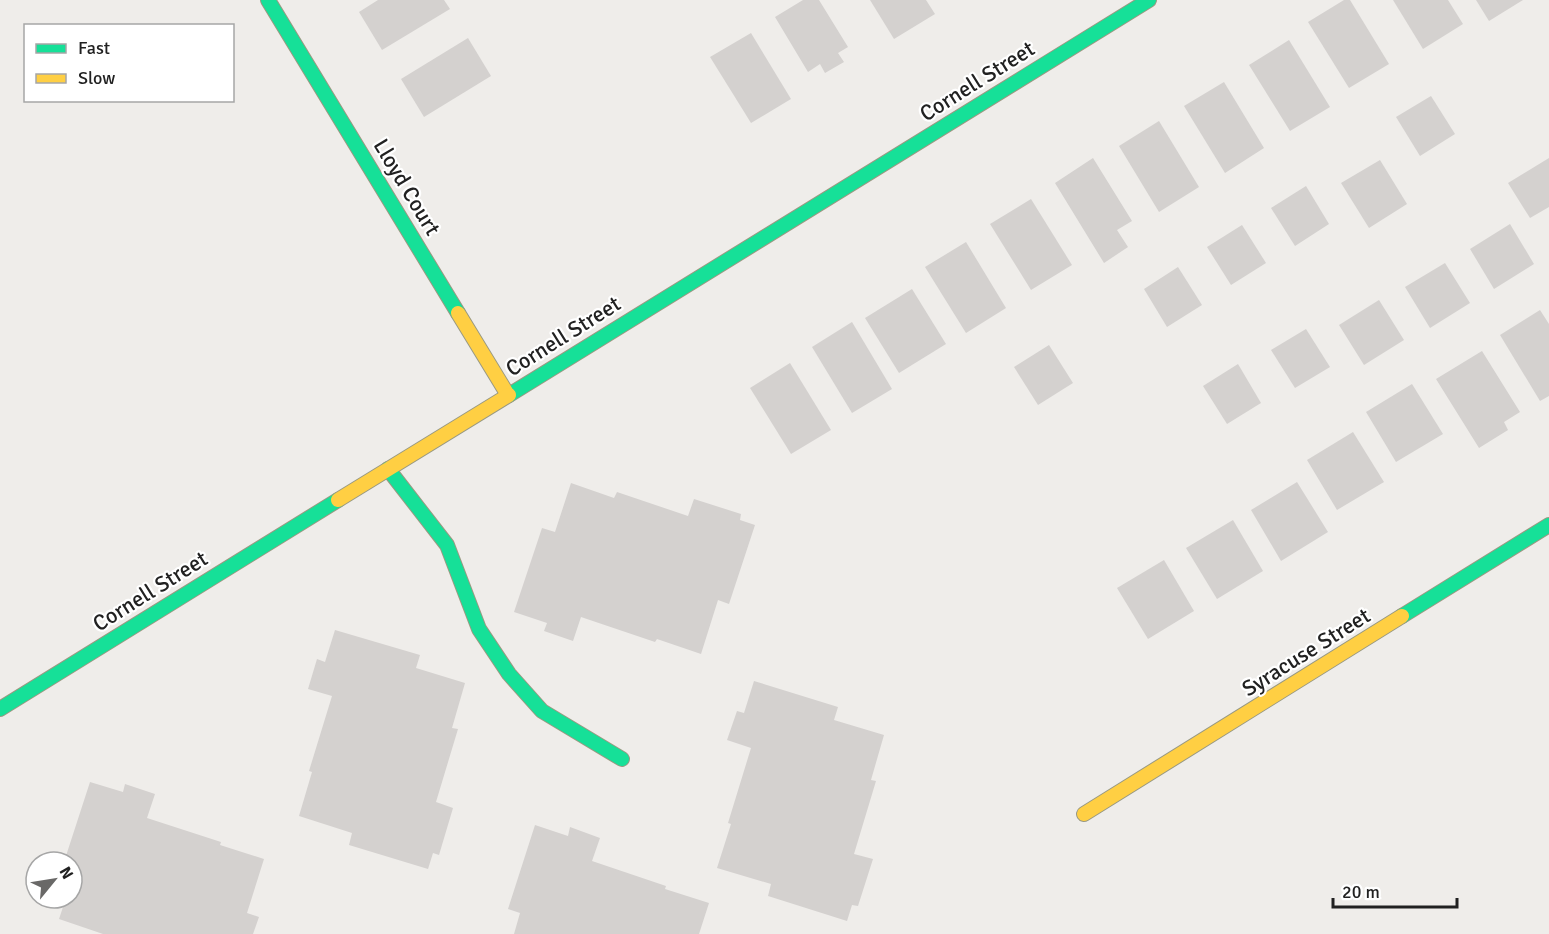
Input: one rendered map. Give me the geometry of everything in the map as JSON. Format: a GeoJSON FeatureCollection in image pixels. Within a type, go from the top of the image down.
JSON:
{"type":"FeatureCollection","features":[{"type":"Feature","properties":{"kind":"street","name":"Lloyd Court"},"geometry":{"type":"LineString","coordinates":[[268,0],[508,395]]}},
{"type":"Feature","properties":{"kind":"street","name":"Cornell Street"},"geometry":{"type":"LineString","coordinates":[[0,709],[1149,0]]}},
{"type":"Feature","properties":{"kind":"street"},"geometry":{"type":"LineString","coordinates":[[388,469],[447,545],[478,629],[509,674],[543,711],[622,759]]}},
{"type":"Feature","properties":{"kind":"street","name":"Syracuse Street"},"geometry":{"type":"LineString","coordinates":[[1084,814],[1549,525]]}},
{"type":"Feature","properties":{"kind":"building"},"geometry":{"type":"Polygon","coordinates":[[[378,0],[444,0],[450,9],[382,50],[359,12],[378,0]]]}},
{"type":"Feature","properties":{"kind":"building"},"geometry":{"type":"Polygon","coordinates":[[[803,0],[819,0],[848,47],[838,53],[844,62],[825,73],[820,64],[808,72],[775,17],[803,0]]]}},
{"type":"Feature","properties":{"kind":"building"},"geometry":{"type":"Polygon","coordinates":[[[870,0],[926,0],[935,14],[894,39],[870,0]]]}},
{"type":"Feature","properties":{"kind":"building"},"geometry":{"type":"Polygon","coordinates":[[[1344,0],[1350,0],[1389,64],[1349,88],[1308,22],[1344,0]]]}},
{"type":"Feature","properties":{"kind":"building"},"geometry":{"type":"Polygon","coordinates":[[[1393,0],[1448,0],[1463,24],[1423,49],[1393,0]]]}},
{"type":"Feature","properties":{"kind":"building"},"geometry":{"type":"Polygon","coordinates":[[[1476,0],[1523,0],[1489,21],[1476,0]]]}},
{"type":"Feature","properties":{"kind":"building"},"geometry":{"type":"Polygon","coordinates":[[[751,33],[791,99],[751,123],[710,57],[751,33]]]}},
{"type":"Feature","properties":{"kind":"building"},"geometry":{"type":"Polygon","coordinates":[[[468,38],[491,76],[424,117],[401,79],[468,38]]]}},
{"type":"Feature","properties":{"kind":"building"},"geometry":{"type":"Polygon","coordinates":[[[1289,40],[1330,107],[1290,131],[1249,65],[1289,40]]]}},
{"type":"Feature","properties":{"kind":"building"},"geometry":{"type":"Polygon","coordinates":[[[1224,82],[1264,148],[1225,173],[1184,106],[1224,82]]]}},
{"type":"Feature","properties":{"kind":"building"},"geometry":{"type":"Polygon","coordinates":[[[1431,96],[1455,134],[1420,156],[1396,117],[1431,96]]]}},
{"type":"Feature","properties":{"kind":"building"},"geometry":{"type":"Polygon","coordinates":[[[1159,121],[1199,187],[1159,212],[1119,146],[1159,121]]]}},
{"type":"Feature","properties":{"kind":"building"},"geometry":{"type":"Polygon","coordinates":[[[1093,158],[1132,221],[1117,230],[1128,247],[1104,263],[1055,183],[1093,158]]]}},
{"type":"Feature","properties":{"kind":"building"},"geometry":{"type":"Polygon","coordinates":[[[1549,158],[1549,207],[1530,218],[1508,183],[1549,158]]]}},
{"type":"Feature","properties":{"kind":"building"},"geometry":{"type":"Polygon","coordinates":[[[1380,160],[1407,204],[1369,228],[1341,183],[1380,160]]]}},
{"type":"Feature","properties":{"kind":"building"},"geometry":{"type":"Polygon","coordinates":[[[1306,186],[1329,224],[1295,246],[1271,208],[1306,186]]]}},
{"type":"Feature","properties":{"kind":"building"},"geometry":{"type":"Polygon","coordinates":[[[1031,199],[1072,265],[1031,290],[990,224],[1031,199]]]}},
{"type":"Feature","properties":{"kind":"building"},"geometry":{"type":"Polygon","coordinates":[[[1510,224],[1534,264],[1494,289],[1470,249],[1510,224]]]}},
{"type":"Feature","properties":{"kind":"building"},"geometry":{"type":"Polygon","coordinates":[[[1242,225],[1266,263],[1231,285],[1207,247],[1242,225]]]}},
{"type":"Feature","properties":{"kind":"building"},"geometry":{"type":"Polygon","coordinates":[[[966,242],[1006,308],[966,333],[925,267],[966,242]]]}},
{"type":"Feature","properties":{"kind":"building"},"geometry":{"type":"Polygon","coordinates":[[[1445,263],[1470,303],[1430,328],[1405,287],[1445,263]]]}},
{"type":"Feature","properties":{"kind":"building"},"geometry":{"type":"Polygon","coordinates":[[[1178,267],[1202,305],[1167,327],[1144,289],[1178,267]]]}},
{"type":"Feature","properties":{"kind":"building"},"geometry":{"type":"Polygon","coordinates":[[[912,289],[946,344],[899,373],[865,318],[912,289]]]}},
{"type":"Feature","properties":{"kind":"building"},"geometry":{"type":"Polygon","coordinates":[[[1379,300],[1404,340],[1364,365],[1339,325],[1379,300]]]}},
{"type":"Feature","properties":{"kind":"building"},"geometry":{"type":"Polygon","coordinates":[[[1540,310],[1549,324],[1549,396],[1540,401],[1500,335],[1540,310]]]}},
{"type":"Feature","properties":{"kind":"building"},"geometry":{"type":"Polygon","coordinates":[[[852,322],[892,389],[852,413],[812,347],[852,322]]]}},
{"type":"Feature","properties":{"kind":"building"},"geometry":{"type":"Polygon","coordinates":[[[1306,329],[1330,367],[1295,388],[1271,350],[1306,329]]]}},
{"type":"Feature","properties":{"kind":"building"},"geometry":{"type":"Polygon","coordinates":[[[1049,345],[1073,383],[1038,405],[1014,367],[1049,345]]]}},
{"type":"Feature","properties":{"kind":"building"},"geometry":{"type":"Polygon","coordinates":[[[1482,351],[1520,412],[1504,422],[1508,430],[1479,448],[1436,379],[1482,351]]]}},
{"type":"Feature","properties":{"kind":"building"},"geometry":{"type":"Polygon","coordinates":[[[790,363],[831,430],[791,454],[750,388],[790,363]]]}},
{"type":"Feature","properties":{"kind":"building"},"geometry":{"type":"Polygon","coordinates":[[[1238,364],[1261,403],[1227,424],[1203,386],[1238,364]]]}},
{"type":"Feature","properties":{"kind":"building"},"geometry":{"type":"Polygon","coordinates":[[[1412,384],[1443,434],[1396,462],[1366,412],[1412,384]]]}},
{"type":"Feature","properties":{"kind":"building"},"geometry":{"type":"Polygon","coordinates":[[[1353,432],[1384,482],[1337,510],[1307,460],[1353,432]]]}},
{"type":"Feature","properties":{"kind":"building"},"geometry":{"type":"Polygon","coordinates":[[[1297,482],[1328,532],[1281,561],[1251,510],[1297,482]]]}},
{"type":"Feature","properties":{"kind":"building"},"geometry":{"type":"Polygon","coordinates":[[[571,483],[614,498],[617,492],[688,516],[694,499],[741,514],[740,520],[755,525],[729,604],[718,600],[701,654],[657,639],[655,642],[581,617],[573,641],[544,631],[547,623],[514,612],[542,528],[555,532],[571,483]]]}},
{"type":"Feature","properties":{"kind":"building"},"geometry":{"type":"Polygon","coordinates":[[[1233,520],[1263,571],[1217,599],[1186,548],[1233,520]]]}},
{"type":"Feature","properties":{"kind":"building"},"geometry":{"type":"Polygon","coordinates":[[[1164,560],[1194,611],[1148,639],[1117,588],[1164,560]]]}},
{"type":"Feature","properties":{"kind":"building"},"geometry":{"type":"Polygon","coordinates":[[[335,630],[420,655],[416,668],[465,683],[452,728],[458,729],[436,802],[453,808],[439,855],[433,853],[428,869],[349,845],[352,833],[299,816],[312,772],[309,771],[332,696],[308,689],[317,659],[325,662],[335,630]]]}},
{"type":"Feature","properties":{"kind":"building"},"geometry":{"type":"Polygon","coordinates":[[[754,681],[838,707],[834,720],[884,735],[871,780],[876,781],[854,854],[873,859],[858,906],[852,905],[847,921],[768,896],[771,884],[717,868],[751,748],[727,740],[737,711],[744,713],[754,681]]]}},
{"type":"Feature","properties":{"kind":"building"},"geometry":{"type":"Polygon","coordinates":[[[90,782],[123,792],[125,784],[155,794],[147,818],[221,842],[220,845],[264,859],[247,913],[259,917],[253,934],[103,934],[59,919],[62,910],[84,910],[84,850],[68,850],[90,782]]]}},
{"type":"Feature","properties":{"kind":"building"},"geometry":{"type":"Polygon","coordinates":[[[535,825],[568,836],[570,827],[600,838],[592,861],[709,903],[699,934],[514,934],[520,913],[508,909],[535,825]]]}},
{"type":"Feature","properties":{"kind":"traffic: fast"},"geometry":{"type":"LineString","coordinates":[[268,0],[458,313]]}},
{"type":"Feature","properties":{"kind":"traffic: fast"},"geometry":{"type":"LineString","coordinates":[[509,395],[1149,0]]}},
{"type":"Feature","properties":{"kind":"traffic: fast"},"geometry":{"type":"LineString","coordinates":[[388,469],[447,545],[479,629],[509,674],[542,711],[622,759]]}},
{"type":"Feature","properties":{"kind":"traffic: fast"},"geometry":{"type":"LineString","coordinates":[[0,709],[338,500]]}},
{"type":"Feature","properties":{"kind":"traffic: fast"},"geometry":{"type":"LineString","coordinates":[[1402,616],[1549,525]]}},
{"type":"Feature","properties":{"kind":"traffic: slow"},"geometry":{"type":"LineString","coordinates":[[458,313],[508,395]]}},
{"type":"Feature","properties":{"kind":"traffic: slow"},"geometry":{"type":"LineString","coordinates":[[338,500],[509,395]]}},
{"type":"Feature","properties":{"kind":"traffic: slow"},"geometry":{"type":"LineString","coordinates":[[1084,814],[1402,616]]}}]}
